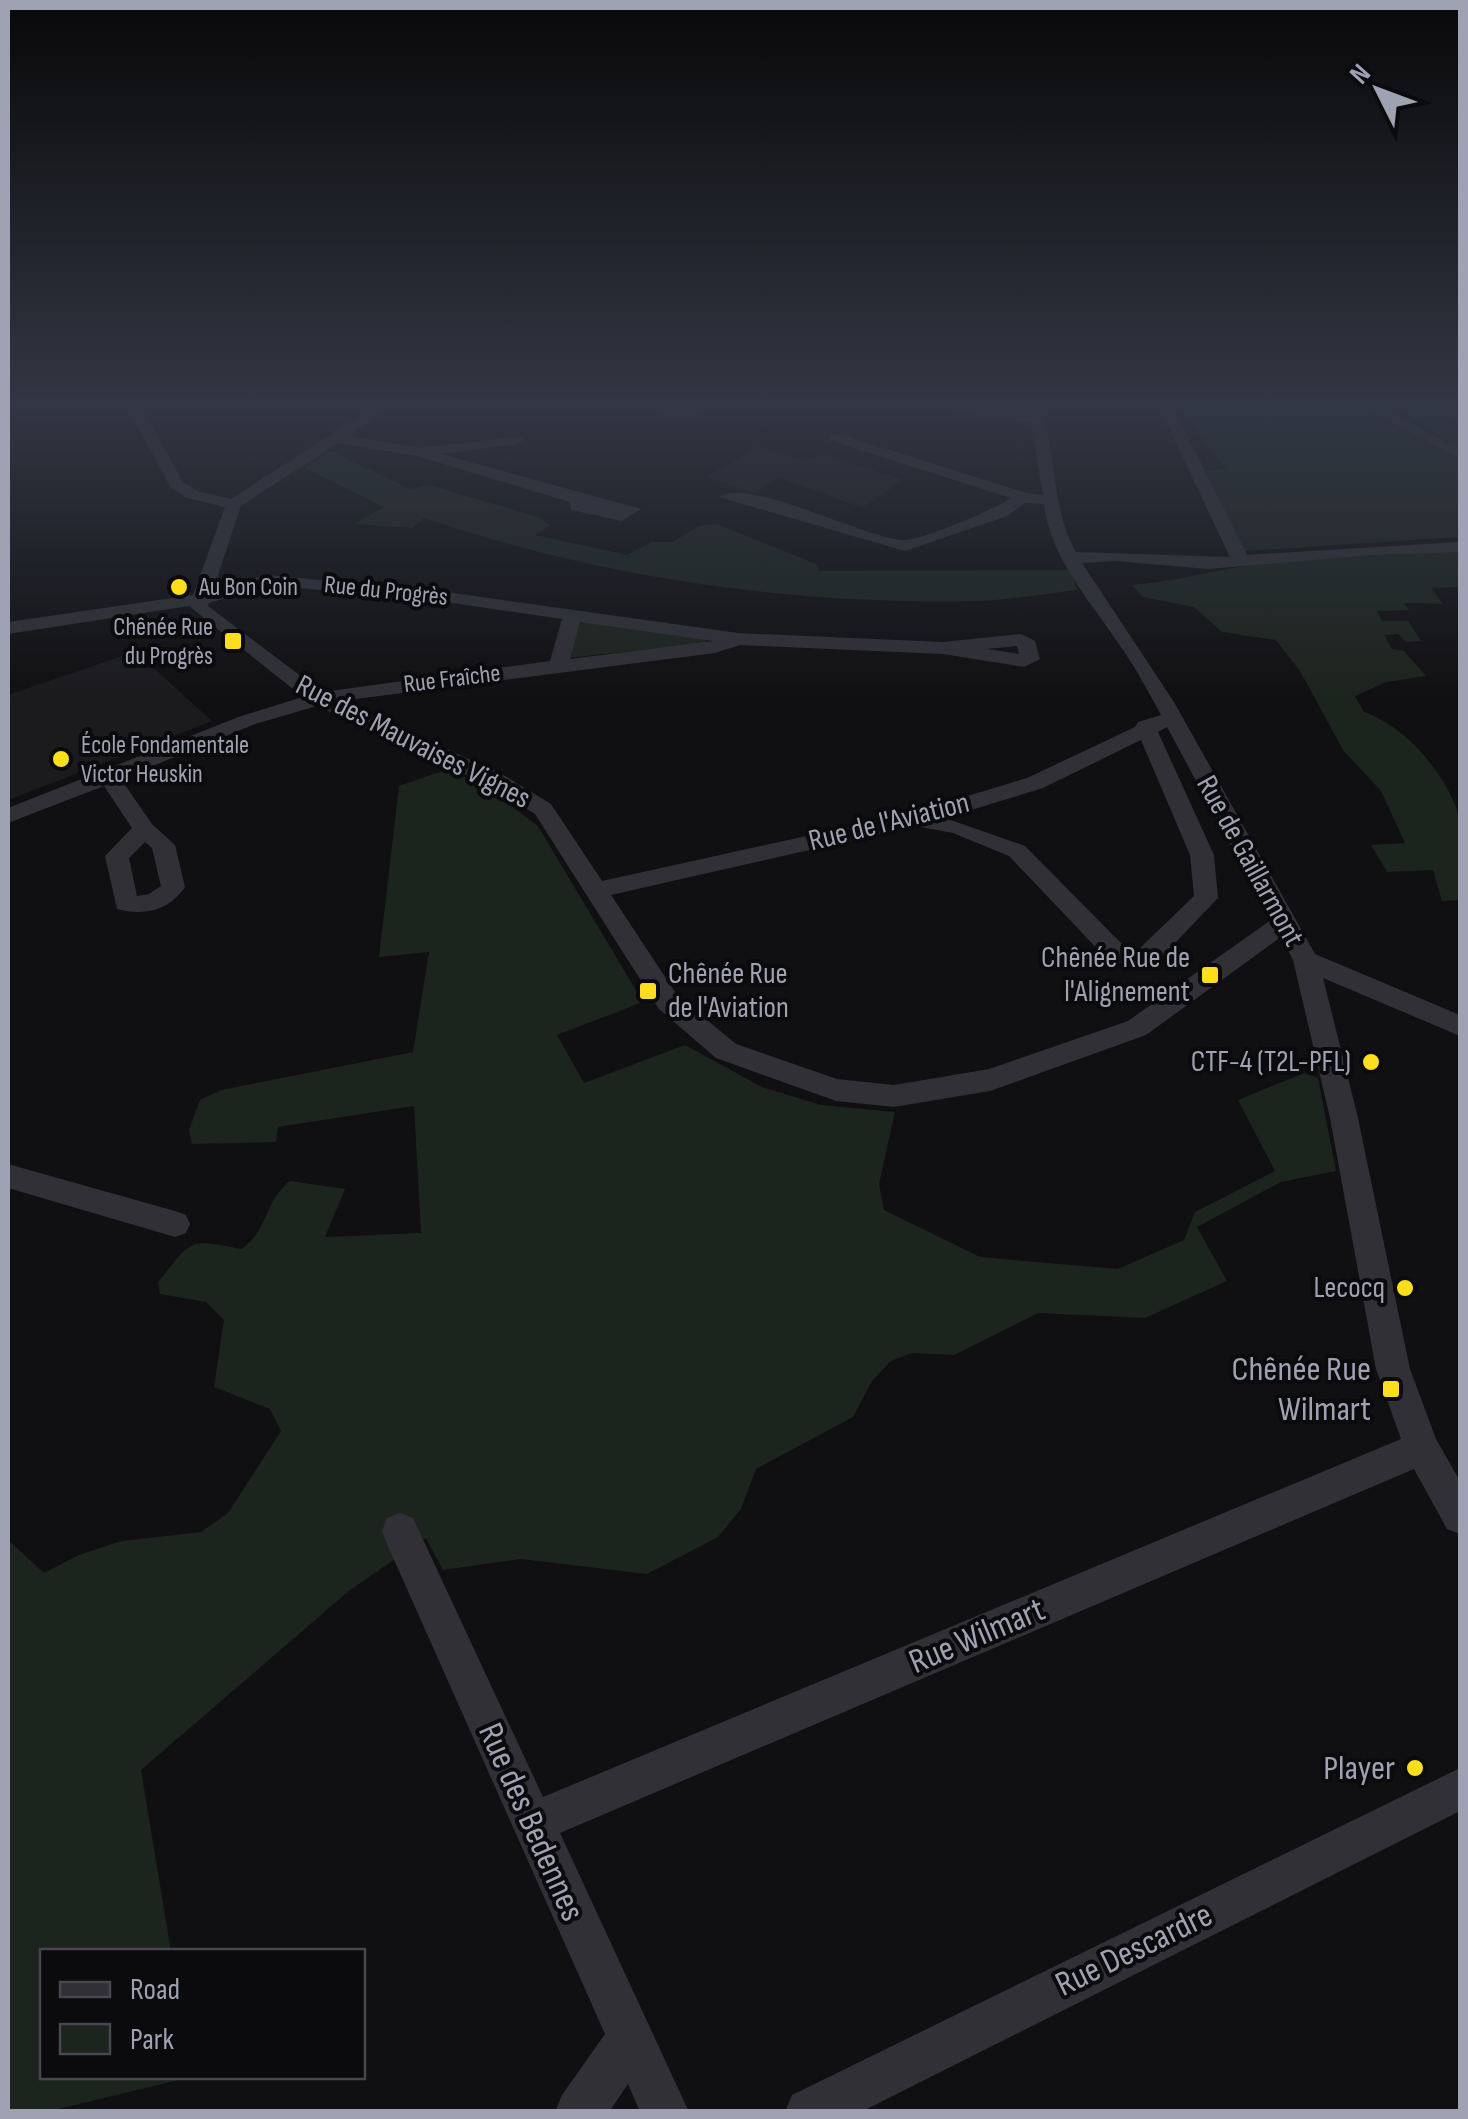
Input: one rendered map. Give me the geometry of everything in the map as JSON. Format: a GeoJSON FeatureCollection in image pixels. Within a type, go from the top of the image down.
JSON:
{"type":"FeatureCollection","features":[{"type":"Feature","properties":{"kind":"street"},"geometry":{"type":"LineString","coordinates":[[224,502],[234,504]]}},
{"type":"Feature","properties":{"kind":"street"},"geometry":{"type":"LineString","coordinates":[[8,628],[202,599],[237,502]]}},
{"type":"Feature","properties":{"kind":"street"},"geometry":{"type":"LineString","coordinates":[[754,502],[905,546],[1001,512],[1016,502]]}},
{"type":"Feature","properties":{"kind":"street","name":"Rue de Gaillarmont"},"geometry":{"type":"LineString","coordinates":[[1052,502],[1056,532],[1068,558],[1127,641],[1306,960],[1344,1118],[1393,1369],[1422,1448],[1460,1516]]}},
{"type":"Feature","properties":{"kind":"street"},"geometry":{"type":"LineString","coordinates":[[1212,502],[1241,562]]}},
{"type":"Feature","properties":{"kind":"street"},"geometry":{"type":"LineString","coordinates":[[1068,558],[1115,556],[1208,564],[1370,550],[1460,548]]}},
{"type":"Feature","properties":{"kind":"street","name":"Rue du Progrès"},"geometry":{"type":"LineString","coordinates":[[202,599],[266,580],[446,597],[738,639]]}},
{"type":"Feature","properties":{"kind":"street","name":"Rue des Mauvaises Vignes"},"geometry":{"type":"LineString","coordinates":[[202,599],[198,608],[318,700],[492,778],[543,809],[662,995],[714,1044],[836,1090],[894,1096],[990,1080],[1138,1028],[1284,923]]}},
{"type":"Feature","properties":{"kind":"street"},"geometry":{"type":"LineString","coordinates":[[558,666],[573,615]]}},
{"type":"Feature","properties":{"kind":"street"},"geometry":{"type":"LineString","coordinates":[[738,639],[943,648]]}},
{"type":"Feature","properties":{"kind":"street","name":"Rue Fraîche"},"geometry":{"type":"LineString","coordinates":[[8,816],[248,720],[318,700],[715,647],[738,639]]}},
{"type":"Feature","properties":{"kind":"street","name":"Rue de l'Aviation"},"geometry":{"type":"LineString","coordinates":[[596,890],[915,819],[1036,783],[1146,726],[1170,718]]}},
{"type":"Feature","properties":{"kind":"street"},"geometry":{"type":"LineString","coordinates":[[915,819],[958,827],[1017,851],[1114,951],[1130,959],[1146,958],[1206,898],[1202,855],[1146,726]]}},
{"type":"Feature","properties":{"kind":"street"},"geometry":{"type":"LineString","coordinates":[[108,776],[144,829]]}},
{"type":"Feature","properties":{"kind":"street"},"geometry":{"type":"LineString","coordinates":[[1306,960],[1460,1026]]}},
{"type":"Feature","properties":{"kind":"street"},"geometry":{"type":"LineString","coordinates":[[8,1176],[176,1224]]}},
{"type":"Feature","properties":{"kind":"street","name":"Rue Wilmart"},"geometry":{"type":"LineString","coordinates":[[531,1824],[1422,1448]]}},
{"type":"Feature","properties":{"kind":"street","name":"Rue des Bedennes"},"geometry":{"type":"LineString","coordinates":[[400,1531],[665,2112]]}},
{"type":"Feature","properties":{"kind":"street","name":"Rue Descardre"},"geometry":{"type":"LineString","coordinates":[[808,2112],[1460,1790]]}},
{"type":"Feature","properties":{"kind":"street"},"geometry":{"type":"LineString","coordinates":[[579,2112],[630,2040]]}},
{"type":"Feature","properties":{"kind":"shaded area"},"geometry":{"type":"Polygon","coordinates":[[[846,502],[872,502],[863,508],[846,502]]]}},
{"type":"Feature","properties":{"kind":"shaded area","name":"École Fondamentale Victor Heuskin"},"geometry":{"type":"Polygon","coordinates":[[[125,655],[131,661],[141,658],[147,662],[212,721],[8,800],[8,695],[125,655]]]}},
{"type":"Feature","properties":{"kind":"green space"},"geometry":{"type":"Polygon","coordinates":[[[374,502],[487,502],[538,517],[550,526],[535,535],[627,555],[652,542],[673,542],[698,526],[717,524],[818,565],[819,571],[1071,570],[1077,590],[978,601],[908,601],[697,584],[559,557],[424,518],[412,528],[354,524],[384,507],[374,502]]]}},
{"type":"Feature","properties":{"kind":"green space"},"geometry":{"type":"Polygon","coordinates":[[[1220,502],[1460,502],[1460,537],[1243,551],[1220,502]]]}},
{"type":"Feature","properties":{"kind":"green space"},"geometry":{"type":"Polygon","coordinates":[[[1460,550],[1460,587],[1431,588],[1443,604],[1404,603],[1409,610],[1377,611],[1382,621],[1408,621],[1421,641],[1406,642],[1398,634],[1384,635],[1392,649],[1404,651],[1426,676],[1387,682],[1355,696],[1364,712],[1395,729],[1424,755],[1455,804],[1463,840],[1460,900],[1442,901],[1433,870],[1387,872],[1371,845],[1405,843],[1381,791],[1343,750],[1300,671],[1276,640],[1222,632],[1194,607],[1143,597],[1132,585],[1299,559],[1460,550]]]}},
{"type":"Feature","properties":{"kind":"green space"},"geometry":{"type":"Polygon","coordinates":[[[577,623],[704,639],[707,643],[566,658],[577,623]]]}},
{"type":"Feature","properties":{"kind":"green space"},"geometry":{"type":"Polygon","coordinates":[[[448,769],[488,789],[538,826],[643,1002],[557,1035],[584,1083],[685,1045],[762,1087],[821,1105],[895,1112],[879,1184],[884,1210],[980,1257],[1118,1269],[1184,1240],[1195,1212],[1275,1171],[1238,1100],[1304,1073],[1318,1078],[1336,1171],[1281,1182],[1197,1227],[1227,1281],[1145,1318],[1038,1313],[954,1355],[912,1353],[891,1361],[872,1381],[853,1417],[756,1469],[741,1509],[718,1537],[647,1574],[520,1559],[443,1570],[426,1538],[350,1590],[141,1770],[171,1949],[40,1949],[40,2079],[183,2079],[50,2111],[8,2112],[8,1540],[44,1573],[79,1555],[121,1541],[201,1532],[228,1513],[281,1431],[270,1409],[214,1387],[224,1320],[206,1302],[160,1294],[158,1282],[185,1250],[200,1244],[241,1249],[256,1235],[275,1197],[290,1181],[345,1189],[325,1237],[421,1233],[414,1106],[278,1127],[276,1142],[192,1144],[189,1130],[200,1100],[221,1090],[413,1052],[429,952],[379,957],[399,786],[448,769]]]}},
{"type":"Feature","properties":{"kind":"place","name":"Au Bon Coin"},"geometry":{"type":"Point","coordinates":[179,587]}},
{"type":"Feature","properties":{"kind":"place","name":"Chênée Rue du Progrès"},"geometry":{"type":"Point","coordinates":[233,641]}},
{"type":"Feature","properties":{"kind":"place","name":"École Fondamentale Victor Heuskin"},"geometry":{"type":"Point","coordinates":[61,759]}},
{"type":"Feature","properties":{"kind":"place","name":"Chênée Rue de l'Alignement"},"geometry":{"type":"Point","coordinates":[1210,975]}},
{"type":"Feature","properties":{"kind":"place","name":"Chênée Rue de l'Aviation"},"geometry":{"type":"Point","coordinates":[648,991]}},
{"type":"Feature","properties":{"kind":"place","name":"CTF-4 (T2L-PFL)"},"geometry":{"type":"Point","coordinates":[1371,1062]}},
{"type":"Feature","properties":{"kind":"place","name":"Lecocq"},"geometry":{"type":"Point","coordinates":[1405,1288]}},
{"type":"Feature","properties":{"kind":"place","name":"Chênée Rue Wilmart"},"geometry":{"type":"Point","coordinates":[1391,1389]}},
{"type":"Feature","properties":{"kind":"place","name":"Player"},"geometry":{"type":"Point","coordinates":[1415,1768]}}]}
